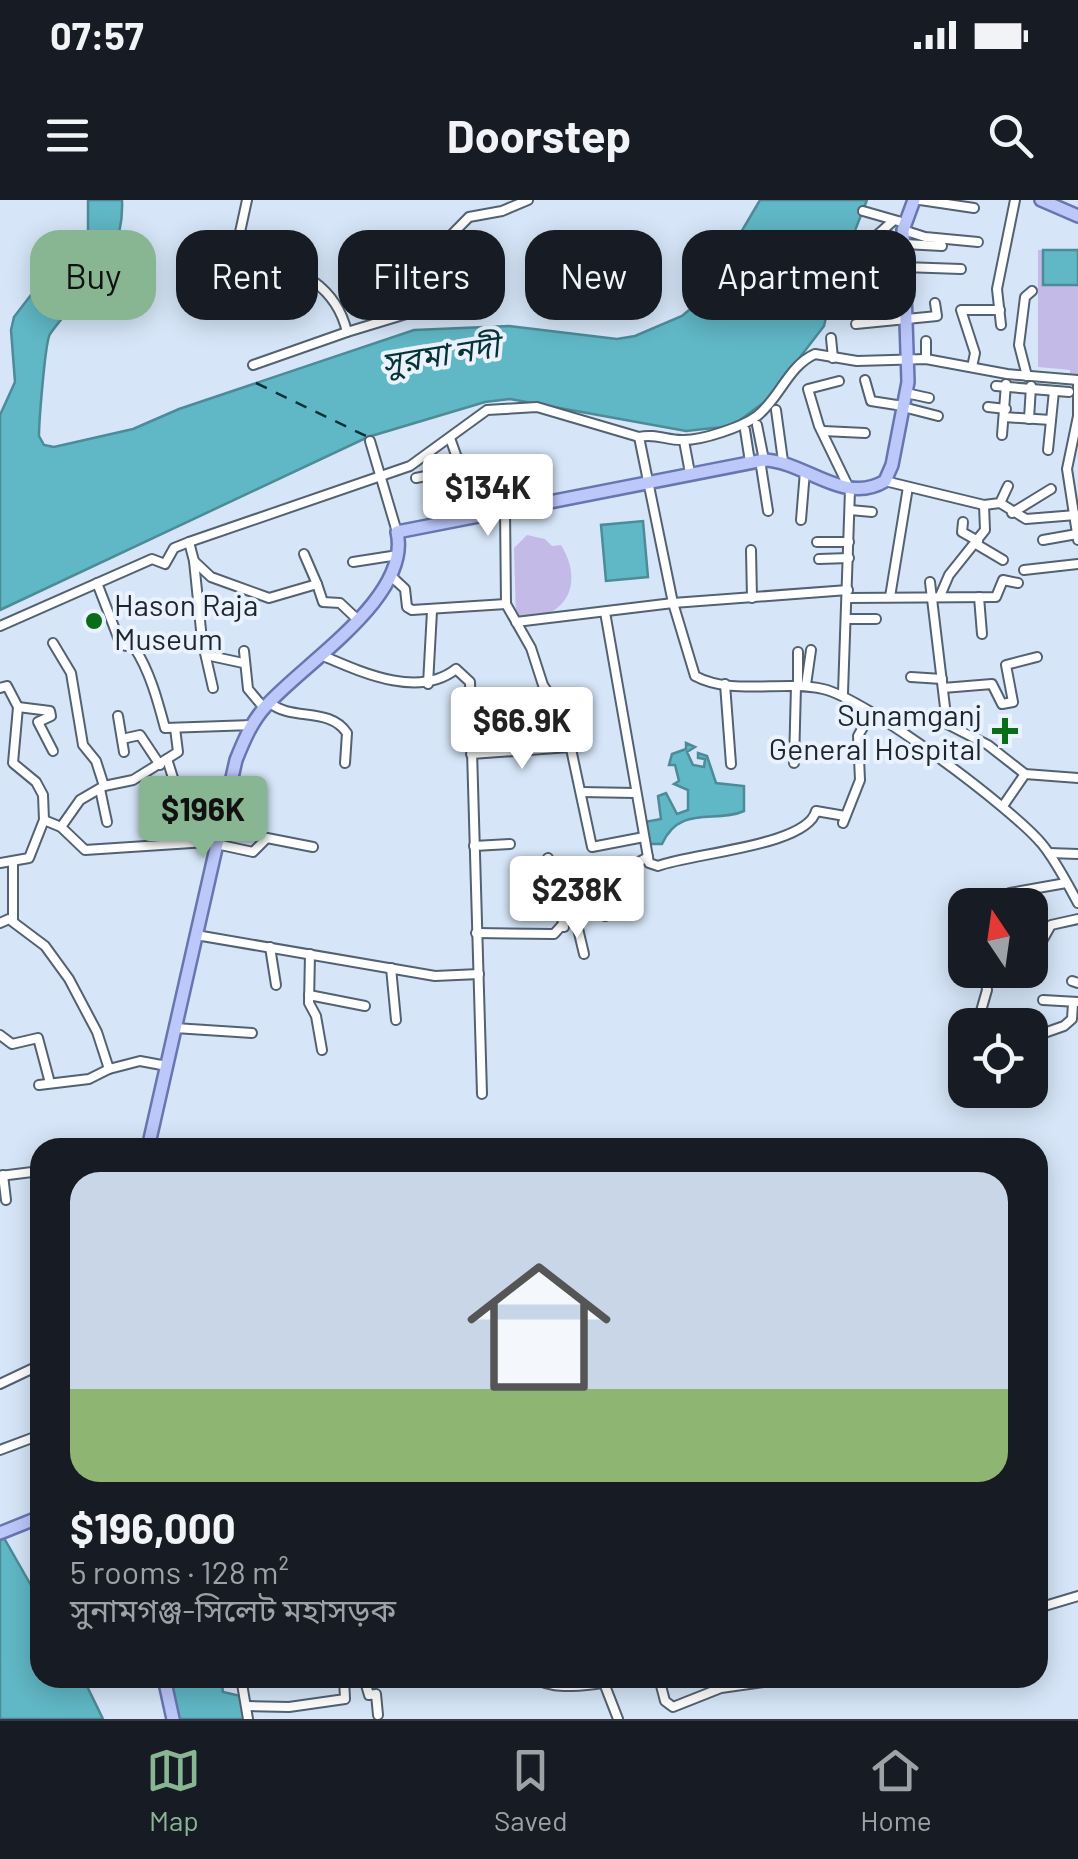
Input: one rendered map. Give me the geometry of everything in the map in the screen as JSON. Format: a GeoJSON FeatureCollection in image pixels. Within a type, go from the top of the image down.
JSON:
{"type":"FeatureCollection","features":[{"type":"Feature","properties":{"kind":"main road"},"geometry":{"type":"LineString","coordinates":[[901,229],[917,200]]}},
{"type":"Feature","properties":{"kind":"main road"},"geometry":{"type":"LineString","coordinates":[[1041,200],[1078,216]]}},
{"type":"Feature","properties":{"kind":"main road"},"geometry":{"type":"LineString","coordinates":[[150,1138],[196,935],[211,844],[236,760],[252,724],[266,705],[357,619],[391,576],[398,556],[396,532],[758,461],[783,461],[850,490],[885,481],[892,465],[910,362],[908,320]]}},
{"type":"Feature","properties":{"kind":"main road"},"geometry":{"type":"LineString","coordinates":[[0,1533],[30,1522]]}},
{"type":"Feature","properties":{"kind":"main road"},"geometry":{"type":"LineString","coordinates":[[166,1688],[173,1719]]}},
{"type":"Feature","properties":{"kind":"street"},"geometry":{"type":"LineString","coordinates":[[247,200],[238,246],[320,281],[343,316],[347,332]]}},
{"type":"Feature","properties":{"kind":"street"},"geometry":{"type":"LineString","coordinates":[[253,365],[426,308],[420,268],[469,217],[502,211],[528,200]]}},
{"type":"Feature","properties":{"kind":"street"},"geometry":{"type":"LineString","coordinates":[[917,200],[974,208]]}},
{"type":"Feature","properties":{"kind":"street"},"geometry":{"type":"LineString","coordinates":[[1001,325],[1000,266],[1016,200]]}},
{"type":"Feature","properties":{"kind":"street"},"geometry":{"type":"LineString","coordinates":[[863,211],[942,246]]}},
{"type":"Feature","properties":{"kind":"street"},"geometry":{"type":"LineString","coordinates":[[901,229],[925,237],[978,242]]}},
{"type":"Feature","properties":{"kind":"street"},"geometry":{"type":"LineString","coordinates":[[916,267],[960,269]]}},
{"type":"Feature","properties":{"kind":"street"},"geometry":{"type":"LineString","coordinates":[[1029,419],[1030,376],[1020,338],[1025,297],[1032,291]]}},
{"type":"Feature","properties":{"kind":"street"},"geometry":{"type":"LineString","coordinates":[[916,319],[937,316],[935,303]]}},
{"type":"Feature","properties":{"kind":"street"},"geometry":{"type":"LineString","coordinates":[[972,367],[976,353],[961,310],[1000,310]]}},
{"type":"Feature","properties":{"kind":"street"},"geometry":{"type":"LineString","coordinates":[[856,324],[908,320]]}},
{"type":"Feature","properties":{"kind":"street"},"geometry":{"type":"LineString","coordinates":[[831,338],[833,358]]}},
{"type":"Feature","properties":{"kind":"street"},"geometry":{"type":"LineString","coordinates":[[926,340],[926,359]]}},
{"type":"Feature","properties":{"kind":"street"},"geometry":{"type":"LineString","coordinates":[[0,626],[152,559],[165,564],[174,548],[188,542],[410,466],[474,416],[517,406],[537,407],[639,437],[652,434],[684,440],[738,428],[760,414],[804,359],[814,354],[910,362],[926,359],[1007,374],[1078,380],[1078,416],[1068,472],[1078,537],[1043,540]]}},
{"type":"Feature","properties":{"kind":"street"},"geometry":{"type":"LineString","coordinates":[[1002,435],[1005,413],[1001,386],[1007,374]]}},
{"type":"Feature","properties":{"kind":"street"},"geometry":{"type":"LineString","coordinates":[[839,380],[809,386],[822,432],[850,490],[843,693]]}},
{"type":"Feature","properties":{"kind":"street"},"geometry":{"type":"LineString","coordinates":[[866,380],[871,400],[904,402],[930,398]]}},
{"type":"Feature","properties":{"kind":"street"},"geometry":{"type":"LineString","coordinates":[[1001,386],[1069,392]]}},
{"type":"Feature","properties":{"kind":"street"},"geometry":{"type":"LineString","coordinates":[[1048,450],[1054,390]]}},
{"type":"Feature","properties":{"kind":"street"},"geometry":{"type":"LineString","coordinates":[[904,402],[938,416]]}},
{"type":"Feature","properties":{"kind":"street"},"geometry":{"type":"LineString","coordinates":[[988,407],[1029,419],[1051,420]]}},
{"type":"Feature","properties":{"kind":"street"},"geometry":{"type":"LineString","coordinates":[[776,410],[783,461]]}},
{"type":"Feature","properties":{"kind":"street"},"geometry":{"type":"LineString","coordinates":[[757,426],[758,461],[768,511]]}},
{"type":"Feature","properties":{"kind":"street"},"geometry":{"type":"LineString","coordinates":[[745,430],[758,461]]}},
{"type":"Feature","properties":{"kind":"street"},"geometry":{"type":"LineString","coordinates":[[822,432],[865,432]]}},
{"type":"Feature","properties":{"kind":"street"},"geometry":{"type":"LineString","coordinates":[[639,437],[673,604],[696,676],[710,684],[800,685],[843,693],[1003,806],[1049,853],[1076,897]]}},
{"type":"Feature","properties":{"kind":"street"},"geometry":{"type":"LineString","coordinates":[[416,478],[460,470],[450,438]]}},
{"type":"Feature","properties":{"kind":"street"},"geometry":{"type":"LineString","coordinates":[[684,440],[690,473]]}},
{"type":"Feature","properties":{"kind":"street"},"geometry":{"type":"LineString","coordinates":[[370,441],[396,532]]}},
{"type":"Feature","properties":{"kind":"street"},"geometry":{"type":"LineString","coordinates":[[801,520],[805,470]]}},
{"type":"Feature","properties":{"kind":"street"},"geometry":{"type":"LineString","coordinates":[[1068,472],[1078,471]]}},
{"type":"Feature","properties":{"kind":"street"},"geometry":{"type":"LineString","coordinates":[[496,472],[505,510],[506,604],[544,685],[564,716],[592,846],[644,837]]}},
{"type":"Feature","properties":{"kind":"street"},"geometry":{"type":"LineString","coordinates":[[885,481],[984,505],[1000,503],[1026,519],[1076,515]]}},
{"type":"Feature","properties":{"kind":"street"},"geometry":{"type":"LineString","coordinates":[[1000,503],[1008,486]]}},
{"type":"Feature","properties":{"kind":"street"},"geometry":{"type":"LineString","coordinates":[[890,597],[908,487]]}},
{"type":"Feature","properties":{"kind":"street"},"geometry":{"type":"LineString","coordinates":[[1012,513],[1051,489]]}},
{"type":"Feature","properties":{"kind":"street"},"geometry":{"type":"LineString","coordinates":[[937,597],[985,530],[984,505]]}},
{"type":"Feature","properties":{"kind":"street"},"geometry":{"type":"LineString","coordinates":[[850,510],[872,512]]}},
{"type":"Feature","properties":{"kind":"street"},"geometry":{"type":"LineString","coordinates":[[963,522],[962,532],[1003,560]]}},
{"type":"Feature","properties":{"kind":"street"},"geometry":{"type":"LineString","coordinates":[[188,542],[213,688]]}},
{"type":"Feature","properties":{"kind":"street"},"geometry":{"type":"LineString","coordinates":[[817,542],[849,542]]}},
{"type":"Feature","properties":{"kind":"street"},"geometry":{"type":"LineString","coordinates":[[751,550],[752,598]]}},
{"type":"Feature","properties":{"kind":"street"},"geometry":{"type":"LineString","coordinates":[[304,554],[323,602],[340,603],[357,619]]}},
{"type":"Feature","properties":{"kind":"street"},"geometry":{"type":"LineString","coordinates":[[353,562],[398,556]]}},
{"type":"Feature","properties":{"kind":"street"},"geometry":{"type":"LineString","coordinates":[[818,559],[849,558]]}},
{"type":"Feature","properties":{"kind":"street"},"geometry":{"type":"LineString","coordinates":[[194,561],[211,577],[268,598],[318,584]]}},
{"type":"Feature","properties":{"kind":"street"},"geometry":{"type":"LineString","coordinates":[[1024,570],[1078,564]]}},
{"type":"Feature","properties":{"kind":"street"},"geometry":{"type":"LineString","coordinates":[[391,576],[404,587],[408,609],[432,611],[506,604]]}},
{"type":"Feature","properties":{"kind":"street"},"geometry":{"type":"LineString","coordinates":[[516,622],[752,598],[848,594],[996,597],[1003,580],[1018,583]]}},
{"type":"Feature","properties":{"kind":"street"},"geometry":{"type":"LineString","coordinates":[[930,582],[937,597],[948,726],[988,745],[1025,774],[1078,778]]}},
{"type":"Feature","properties":{"kind":"street"},"geometry":{"type":"LineString","coordinates":[[97,583],[120,645],[134,648],[140,656],[162,704],[166,728],[252,724]]}},
{"type":"Feature","properties":{"kind":"street"},"geometry":{"type":"LineString","coordinates":[[979,596],[982,634]]}},
{"type":"Feature","properties":{"kind":"street"},"geometry":{"type":"LineString","coordinates":[[428,684],[432,611]]}},
{"type":"Feature","properties":{"kind":"street"},"geometry":{"type":"LineString","coordinates":[[605,612],[649,863],[658,866],[794,833],[813,821],[816,811],[844,819],[860,780],[858,736],[871,713]]}},
{"type":"Feature","properties":{"kind":"street"},"geometry":{"type":"LineString","coordinates":[[847,620],[876,619]]}},
{"type":"Feature","properties":{"kind":"street"},"geometry":{"type":"LineString","coordinates":[[54,643],[71,673],[82,745],[96,761],[107,822]]}},
{"type":"Feature","properties":{"kind":"street"},"geometry":{"type":"LineString","coordinates":[[800,685],[811,650]]}},
{"type":"Feature","properties":{"kind":"street"},"geometry":{"type":"LineString","coordinates":[[244,651],[248,689],[278,710],[340,724],[347,733],[345,763]]}},
{"type":"Feature","properties":{"kind":"street"},"geometry":{"type":"LineString","coordinates":[[794,764],[800,685],[798,652]]}},
{"type":"Feature","properties":{"kind":"street"},"geometry":{"type":"LineString","coordinates":[[321,655],[372,674],[428,684],[442,681],[456,669],[470,682],[482,1094]]}},
{"type":"Feature","properties":{"kind":"street"},"geometry":{"type":"LineString","coordinates":[[206,656],[243,662]]}},
{"type":"Feature","properties":{"kind":"street"},"geometry":{"type":"LineString","coordinates":[[912,677],[943,684],[992,684],[1002,704],[1013,702],[1006,665],[1037,657]]}},
{"type":"Feature","properties":{"kind":"street"},"geometry":{"type":"LineString","coordinates":[[725,684],[731,764]]}},
{"type":"Feature","properties":{"kind":"street"},"geometry":{"type":"LineString","coordinates":[[0,688],[7,686],[18,707],[13,763],[36,782],[43,795],[44,820],[30,858],[0,863]]}},
{"type":"Feature","properties":{"kind":"street"},"geometry":{"type":"LineString","coordinates":[[18,707],[50,711],[51,716],[38,722],[54,751]]}},
{"type":"Feature","properties":{"kind":"street"},"geometry":{"type":"LineString","coordinates":[[118,716],[124,752]]}},
{"type":"Feature","properties":{"kind":"street"},"geometry":{"type":"LineString","coordinates":[[62,827],[80,800],[102,788],[133,780],[178,752],[176,728]]}},
{"type":"Feature","properties":{"kind":"street"},"geometry":{"type":"LineString","coordinates":[[122,739],[140,735],[163,762],[181,803],[211,844]]}},
{"type":"Feature","properties":{"kind":"street"},"geometry":{"type":"LineString","coordinates":[[470,754],[570,747]]}},
{"type":"Feature","properties":{"kind":"street"},"geometry":{"type":"LineString","coordinates":[[1003,806],[1025,774]]}},
{"type":"Feature","properties":{"kind":"street"},"geometry":{"type":"LineString","coordinates":[[581,792],[635,793]]}},
{"type":"Feature","properties":{"kind":"street"},"geometry":{"type":"LineString","coordinates":[[44,820],[62,827],[85,850],[211,844],[253,852],[267,838],[312,847]]}},
{"type":"Feature","properties":{"kind":"street"},"geometry":{"type":"LineString","coordinates":[[474,846],[510,844]]}},
{"type":"Feature","properties":{"kind":"street"},"geometry":{"type":"LineString","coordinates":[[1049,853],[1078,854]]}},
{"type":"Feature","properties":{"kind":"street"},"geometry":{"type":"LineString","coordinates":[[476,933],[554,934],[594,890],[648,857]]}},
{"type":"Feature","properties":{"kind":"street"},"geometry":{"type":"LineString","coordinates":[[548,858],[564,926]]}},
{"type":"Feature","properties":{"kind":"street"},"geometry":{"type":"LineString","coordinates":[[13,862],[13,919],[45,946],[72,983],[97,1032],[109,1069]]}},
{"type":"Feature","properties":{"kind":"street"},"geometry":{"type":"LineString","coordinates":[[1035,888],[1066,883]]}},
{"type":"Feature","properties":{"kind":"street"},"geometry":{"type":"LineString","coordinates":[[594,890],[605,916]]}},
{"type":"Feature","properties":{"kind":"street"},"geometry":{"type":"LineString","coordinates":[[0,904],[13,902]]}},
{"type":"Feature","properties":{"kind":"street"},"geometry":{"type":"LineString","coordinates":[[574,912],[584,954]]}},
{"type":"Feature","properties":{"kind":"street"},"geometry":{"type":"LineString","coordinates":[[0,923],[13,919]]}},
{"type":"Feature","properties":{"kind":"street"},"geometry":{"type":"LineString","coordinates":[[1048,930],[1051,925],[1078,920]]}},
{"type":"Feature","properties":{"kind":"street"},"geometry":{"type":"LineString","coordinates":[[196,935],[435,976],[479,974]]}},
{"type":"Feature","properties":{"kind":"street"},"geometry":{"type":"LineString","coordinates":[[270,947],[276,984]]}},
{"type":"Feature","properties":{"kind":"street"},"geometry":{"type":"LineString","coordinates":[[310,954],[309,995],[322,1050]]}},
{"type":"Feature","properties":{"kind":"street"},"geometry":{"type":"LineString","coordinates":[[391,968],[396,1020]]}},
{"type":"Feature","properties":{"kind":"street"},"geometry":{"type":"LineString","coordinates":[[309,995],[365,1006]]}},
{"type":"Feature","properties":{"kind":"street"},"geometry":{"type":"LineString","coordinates":[[1043,1000],[1076,1003],[1072,1018],[1048,1032]]}},
{"type":"Feature","properties":{"kind":"street"},"geometry":{"type":"LineString","coordinates":[[175,1028],[252,1033]]}},
{"type":"Feature","properties":{"kind":"street"},"geometry":{"type":"LineString","coordinates":[[0,1034],[12,1044],[38,1038],[50,1084]]}},
{"type":"Feature","properties":{"kind":"street"},"geometry":{"type":"LineString","coordinates":[[38,1084],[89,1079],[140,1061],[167,1066]]}},
{"type":"Feature","properties":{"kind":"street"},"geometry":{"type":"LineString","coordinates":[[6,1200],[1,1175],[30,1172]]}},
{"type":"Feature","properties":{"kind":"street"},"geometry":{"type":"LineString","coordinates":[[0,1384],[30,1369]]}},
{"type":"Feature","properties":{"kind":"street"},"geometry":{"type":"LineString","coordinates":[[0,1450],[30,1439]]}},
{"type":"Feature","properties":{"kind":"street"},"geometry":{"type":"LineString","coordinates":[[1048,1605],[1078,1596]]}},
{"type":"Feature","properties":{"kind":"street"},"geometry":{"type":"LineString","coordinates":[[244,1688],[248,1719]]}},
{"type":"Feature","properties":{"kind":"street"},"geometry":{"type":"LineString","coordinates":[[248,1706],[346,1699],[345,1688]]}},
{"type":"Feature","properties":{"kind":"street"},"geometry":{"type":"LineString","coordinates":[[367,1688],[369,1695],[376,1694],[378,1715]]}},
{"type":"Feature","properties":{"kind":"street"},"geometry":{"type":"LineString","coordinates":[[606,1688],[618,1719]]}},
{"type":"Feature","properties":{"kind":"street"},"geometry":{"type":"LineString","coordinates":[[662,1688],[665,1701],[673,1707],[720,1688]]}},
{"type":"Feature","properties":{"kind":"street"},"geometry":{"type":"LineString","coordinates":[[267,1706],[267,1719]]}},
{"type":"Feature","properties":{"kind":"shaded area"},"geometry":{"type":"Polygon","coordinates":[[[1038,250],[1043,250],[1043,285],[1078,285],[1078,375],[1070,375],[1070,370],[1038,367],[1038,250]]]}},
{"type":"Feature","properties":{"kind":"shaded area"},"geometry":{"type":"Polygon","coordinates":[[[527,535],[545,539],[552,546],[561,545],[571,574],[570,587],[566,598],[547,614],[516,618],[514,548],[527,535]]]}},
{"type":"Feature","properties":{"kind":"water"},"geometry":{"type":"Polygon","coordinates":[[[88,200],[122,200],[119,230],[88,230],[88,200]]]}},
{"type":"Feature","properties":{"kind":"water"},"geometry":{"type":"Polygon","coordinates":[[[760,200],[867,200],[855,230],[742,230],[760,200]]]}},
{"type":"Feature","properties":{"kind":"water"},"geometry":{"type":"Polygon","coordinates":[[[1043,250],[1078,250],[1078,285],[1043,285],[1043,250]]]}},
{"type":"Feature","properties":{"kind":"water","name":"সুরমা নদী"},"geometry":{"type":"Polygon","coordinates":[[[30,296],[30,320],[61,320],[48,340],[39,436],[44,445],[54,447],[133,429],[179,409],[414,330],[509,326],[617,339],[635,336],[682,316],[682,320],[825,320],[767,400],[732,426],[686,431],[510,399],[485,402],[368,437],[0,610],[0,415],[15,382],[11,330],[14,317],[30,296]]]}},
{"type":"Feature","properties":{"kind":"water"},"geometry":{"type":"Polygon","coordinates":[[[643,521],[648,577],[606,581],[601,525],[643,521]]]}},
{"type":"Feature","properties":{"kind":"water"},"geometry":{"type":"Polygon","coordinates":[[[686,743],[695,747],[687,752],[693,765],[704,767],[705,759],[698,758],[698,753],[707,756],[716,783],[744,786],[744,811],[688,819],[678,824],[662,844],[649,844],[645,822],[661,819],[658,796],[666,793],[677,814],[688,810],[688,790],[674,784],[679,781],[675,765],[669,765],[672,754],[686,749],[686,743]]]}},
{"type":"Feature","properties":{"kind":"water"},"geometry":{"type":"Polygon","coordinates":[[[0,1531],[30,1584],[30,1688],[88,1688],[103,1719],[0,1719],[0,1531]]]}},
{"type":"Feature","properties":{"kind":"water"},"geometry":{"type":"Polygon","coordinates":[[[173,1688],[222,1688],[223,1692],[245,1697],[247,1719],[179,1719],[173,1688]]]}},
{"type":"Feature","properties":{"kind":"ferry route"},"geometry":{"type":"LineString","coordinates":[[256,383],[368,437]]}},
{"type":"Feature","properties":{"kind":"place","name":"Hason Raja Museum"},"geometry":{"type":"Point","coordinates":[94,621]}},
{"type":"Feature","properties":{"kind":"place","name":"Sunamganj General Hospital"},"geometry":{"type":"Point","coordinates":[1005,731]}}]}
